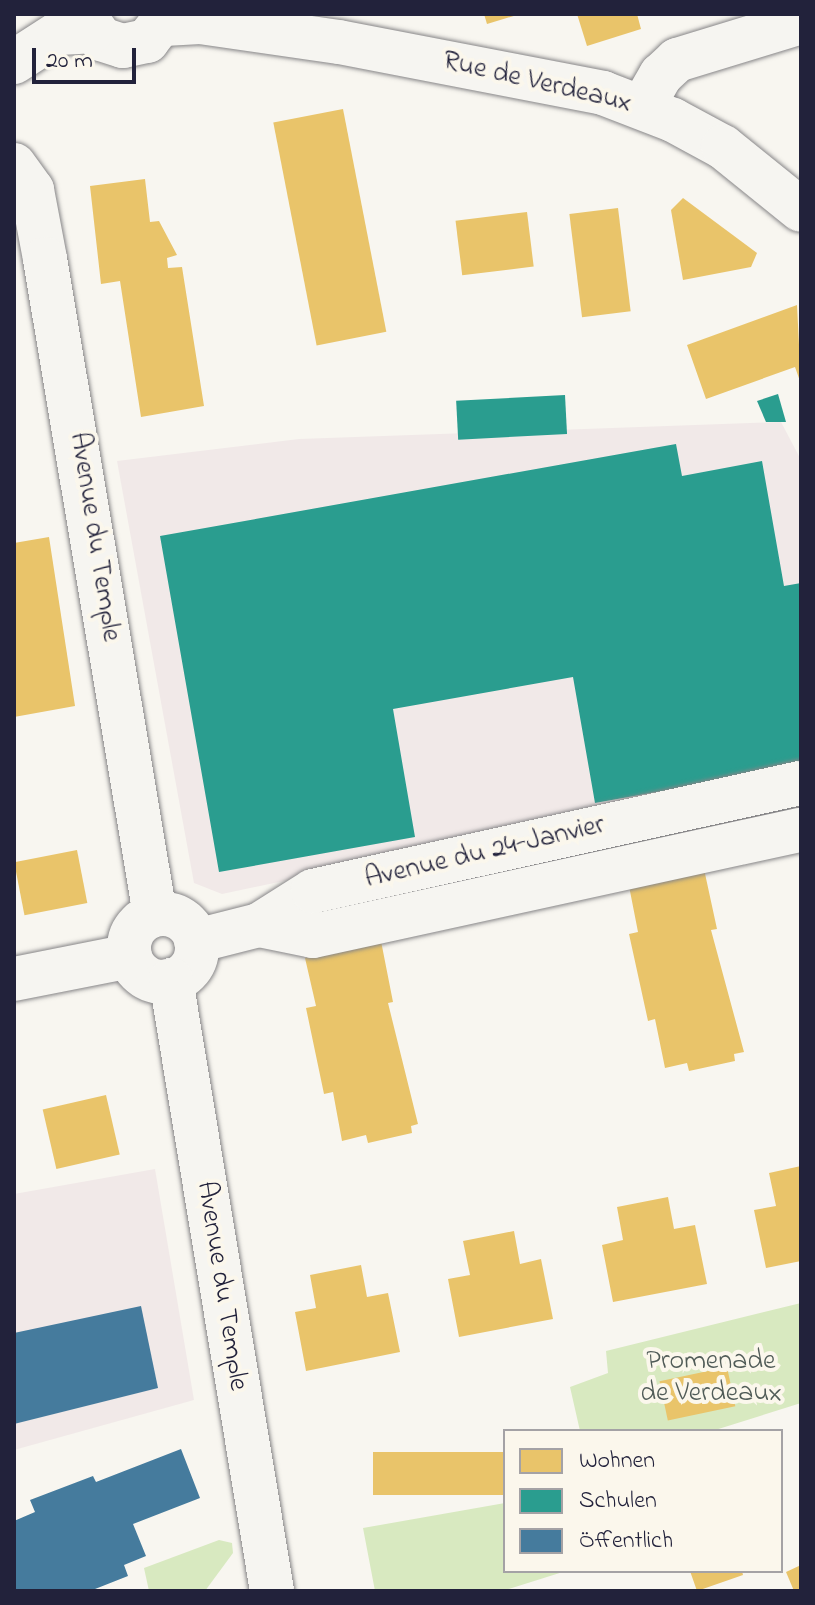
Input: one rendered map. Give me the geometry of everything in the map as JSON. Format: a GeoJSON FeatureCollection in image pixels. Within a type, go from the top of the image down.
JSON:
{"type":"FeatureCollection","features":[{"type":"Feature","properties":{"kind":"street"},"geometry":{"type":"LineString","coordinates":[[14,62],[59,33],[88,22],[112,44],[135,45],[166,19]]}},
{"type":"Feature","properties":{"kind":"street","name":"Rue de Verdeaux"},"geometry":{"type":"LineString","coordinates":[[166,19],[327,28],[583,88],[643,106],[723,147],[801,210]]}},
{"type":"Feature","properties":{"kind":"street"},"geometry":{"type":"LineString","coordinates":[[643,106],[661,75],[677,60],[801,22]]}},
{"type":"Feature","properties":{"kind":"street","name":"Avenue du Temple"},"geometry":{"type":"LineString","coordinates":[[14,165],[32,190],[80,450],[155,915]]}},
{"type":"Feature","properties":{"kind":"street","name":"Avenue du 24-Janvier"},"geometry":{"type":"LineString","coordinates":[[196,941],[259,925],[313,891],[801,783]]}},
{"type":"Feature","properties":{"kind":"street"},"geometry":{"type":"LineString","coordinates":[[719,800],[728,846]]}},
{"type":"Feature","properties":{"kind":"street","name":"Avenue du 24-Janvier"},"geometry":{"type":"LineString","coordinates":[[259,925],[313,936],[801,830]]}},
{"type":"Feature","properties":{"kind":"street"},"geometry":{"type":"LineString","coordinates":[[155,915],[185,922],[196,941],[188,970],[171,980],[150,980],[130,956],[137,926],[155,915]]}},
{"type":"Feature","properties":{"kind":"street"},"geometry":{"type":"LineString","coordinates":[[14,979],[130,956]]}},
{"type":"Feature","properties":{"kind":"street","name":"Avenue du Temple"},"geometry":{"type":"LineString","coordinates":[[171,980],[272,1591]]}},
{"type":"Feature","properties":{"kind":"shaded area"},"geometry":{"type":"Polygon","coordinates":[[[781,422],[801,460],[801,772],[222,894],[194,883],[117,461],[299,439],[781,422]]]}},
{"type":"Feature","properties":{"kind":"shaded area"},"geometry":{"type":"Polygon","coordinates":[[[155,1169],[194,1400],[14,1450],[14,1194],[155,1169]]]}},
{"type":"Feature","properties":{"kind":"green space","name":"Promenade de Verdeaux"},"geometry":{"type":"Polygon","coordinates":[[[801,1303],[801,1403],[718,1429],[580,1429],[570,1387],[608,1373],[606,1351],[801,1303]]]}},
{"type":"Feature","properties":{"kind":"green space"},"geometry":{"type":"Polygon","coordinates":[[[503,1503],[503,1573],[560,1573],[502,1591],[375,1591],[363,1528],[503,1503]]]}},
{"type":"Feature","properties":{"kind":"green space"},"geometry":{"type":"Polygon","coordinates":[[[219,1540],[232,1543],[233,1553],[205,1591],[149,1591],[144,1568],[219,1540]]]}},
{"type":"Feature","properties":{"kind":"building: Wohnen"},"geometry":{"type":"Polygon","coordinates":[[[484,14],[517,14],[517,15],[487,24],[484,14]]]}},
{"type":"Feature","properties":{"kind":"building: Wohnen"},"geometry":{"type":"Polygon","coordinates":[[[577,14],[637,14],[641,29],[587,46],[577,14]]]}},
{"type":"Feature","properties":{"kind":"building: Wohnen"},"geometry":{"type":"Polygon","coordinates":[[[343,109],[386,332],[317,345],[273,123],[343,109]]]}},
{"type":"Feature","properties":{"kind":"building: Wohnen"},"geometry":{"type":"Polygon","coordinates":[[[145,179],[150,222],[159,221],[177,255],[167,258],[168,268],[182,267],[204,406],[141,417],[120,281],[101,284],[90,186],[145,179]]]}},
{"type":"Feature","properties":{"kind":"building: Wohnen"},"geometry":{"type":"Polygon","coordinates":[[[683,198],[757,253],[751,267],[683,280],[671,210],[683,198]]]}},
{"type":"Feature","properties":{"kind":"building: Wohnen"},"geometry":{"type":"Polygon","coordinates":[[[618,208],[631,311],[582,317],[569,214],[618,208]]]}},
{"type":"Feature","properties":{"kind":"building: Wohnen"},"geometry":{"type":"Polygon","coordinates":[[[527,212],[534,267],[462,275],[456,221],[527,212]]]}},
{"type":"Feature","properties":{"kind":"building: Wohnen"},"geometry":{"type":"Polygon","coordinates":[[[797,305],[801,384],[795,367],[706,399],[687,345],[797,305]]]}},
{"type":"Feature","properties":{"kind":"building: Wohnen"},"geometry":{"type":"Polygon","coordinates":[[[49,537],[75,706],[14,717],[14,543],[49,537]]]}},
{"type":"Feature","properties":{"kind":"building: Wohnen"},"geometry":{"type":"Polygon","coordinates":[[[77,850],[87,903],[24,915],[14,862],[77,850]]]}},
{"type":"Feature","properties":{"kind":"building: Wohnen"},"geometry":{"type":"Polygon","coordinates":[[[704,869],[717,929],[711,930],[744,1052],[734,1054],[735,1061],[689,1071],[687,1063],[665,1068],[655,1019],[648,1021],[629,934],[638,932],[629,886],[704,869]]]}},
{"type":"Feature","properties":{"kind":"building: Wohnen"},"geometry":{"type":"Polygon","coordinates":[[[381,941],[393,1002],[388,1003],[418,1124],[411,1126],[412,1133],[368,1143],[366,1135],[342,1141],[333,1092],[324,1094],[306,1008],[316,1006],[305,958],[381,941]]]}},
{"type":"Feature","properties":{"kind":"building: Wohnen"},"geometry":{"type":"Polygon","coordinates":[[[106,1095],[120,1154],[56,1169],[43,1110],[106,1095]]]}},
{"type":"Feature","properties":{"kind":"building: Wohnen"},"geometry":{"type":"Polygon","coordinates":[[[801,1166],[801,1261],[766,1268],[754,1210],[776,1206],[769,1173],[801,1166]]]}},
{"type":"Feature","properties":{"kind":"building: Wohnen"},"geometry":{"type":"Polygon","coordinates":[[[668,1197],[674,1229],[695,1225],[707,1284],[613,1302],[602,1245],[623,1240],[617,1207],[668,1197]]]}},
{"type":"Feature","properties":{"kind":"building: Wohnen"},"geometry":{"type":"Polygon","coordinates":[[[514,1231],[520,1264],[541,1259],[553,1319],[459,1337],[448,1279],[470,1275],[463,1241],[514,1231]]]}},
{"type":"Feature","properties":{"kind":"building: Wohnen"},"geometry":{"type":"Polygon","coordinates":[[[361,1265],[367,1297],[388,1293],[400,1352],[306,1371],[295,1312],[316,1308],[310,1275],[361,1265]]]}},
{"type":"Feature","properties":{"kind":"building: Wohnen"},"geometry":{"type":"Polygon","coordinates":[[[727,1367],[735,1406],[668,1420],[660,1381],[727,1367]]]}},
{"type":"Feature","properties":{"kind":"building: Wohnen"},"geometry":{"type":"Polygon","coordinates":[[[373,1452],[503,1452],[503,1495],[373,1495],[373,1452]]]}},
{"type":"Feature","properties":{"kind":"building: Wohnen"},"geometry":{"type":"Polygon","coordinates":[[[801,1565],[801,1591],[794,1591],[786,1572],[801,1565]]]}},
{"type":"Feature","properties":{"kind":"building: Wohnen"},"geometry":{"type":"Polygon","coordinates":[[[691,1573],[742,1573],[743,1575],[697,1591],[691,1573]]]}},
{"type":"Feature","properties":{"kind":"building: Schulen"},"geometry":{"type":"Polygon","coordinates":[[[778,394],[786,422],[766,422],[757,401],[778,394]]]}},
{"type":"Feature","properties":{"kind":"building: Schulen"},"geometry":{"type":"Polygon","coordinates":[[[565,395],[567,434],[458,440],[456,401],[565,395]]]}},
{"type":"Feature","properties":{"kind":"building: Schulen"},"geometry":{"type":"Polygon","coordinates":[[[676,444],[682,476],[762,461],[784,586],[801,583],[801,766],[595,803],[573,677],[393,709],[415,837],[219,872],[160,536],[676,444]]]}},
{"type":"Feature","properties":{"kind":"building: Öffentlich"},"geometry":{"type":"Polygon","coordinates":[[[141,1306],[158,1388],[14,1424],[14,1333],[141,1306]]]}},
{"type":"Feature","properties":{"kind":"building: Öffentlich"},"geometry":{"type":"Polygon","coordinates":[[[181,1449],[200,1498],[133,1524],[146,1556],[124,1565],[128,1576],[90,1591],[14,1591],[14,1521],[35,1512],[30,1500],[93,1476],[96,1482],[181,1449]]]}}]}
